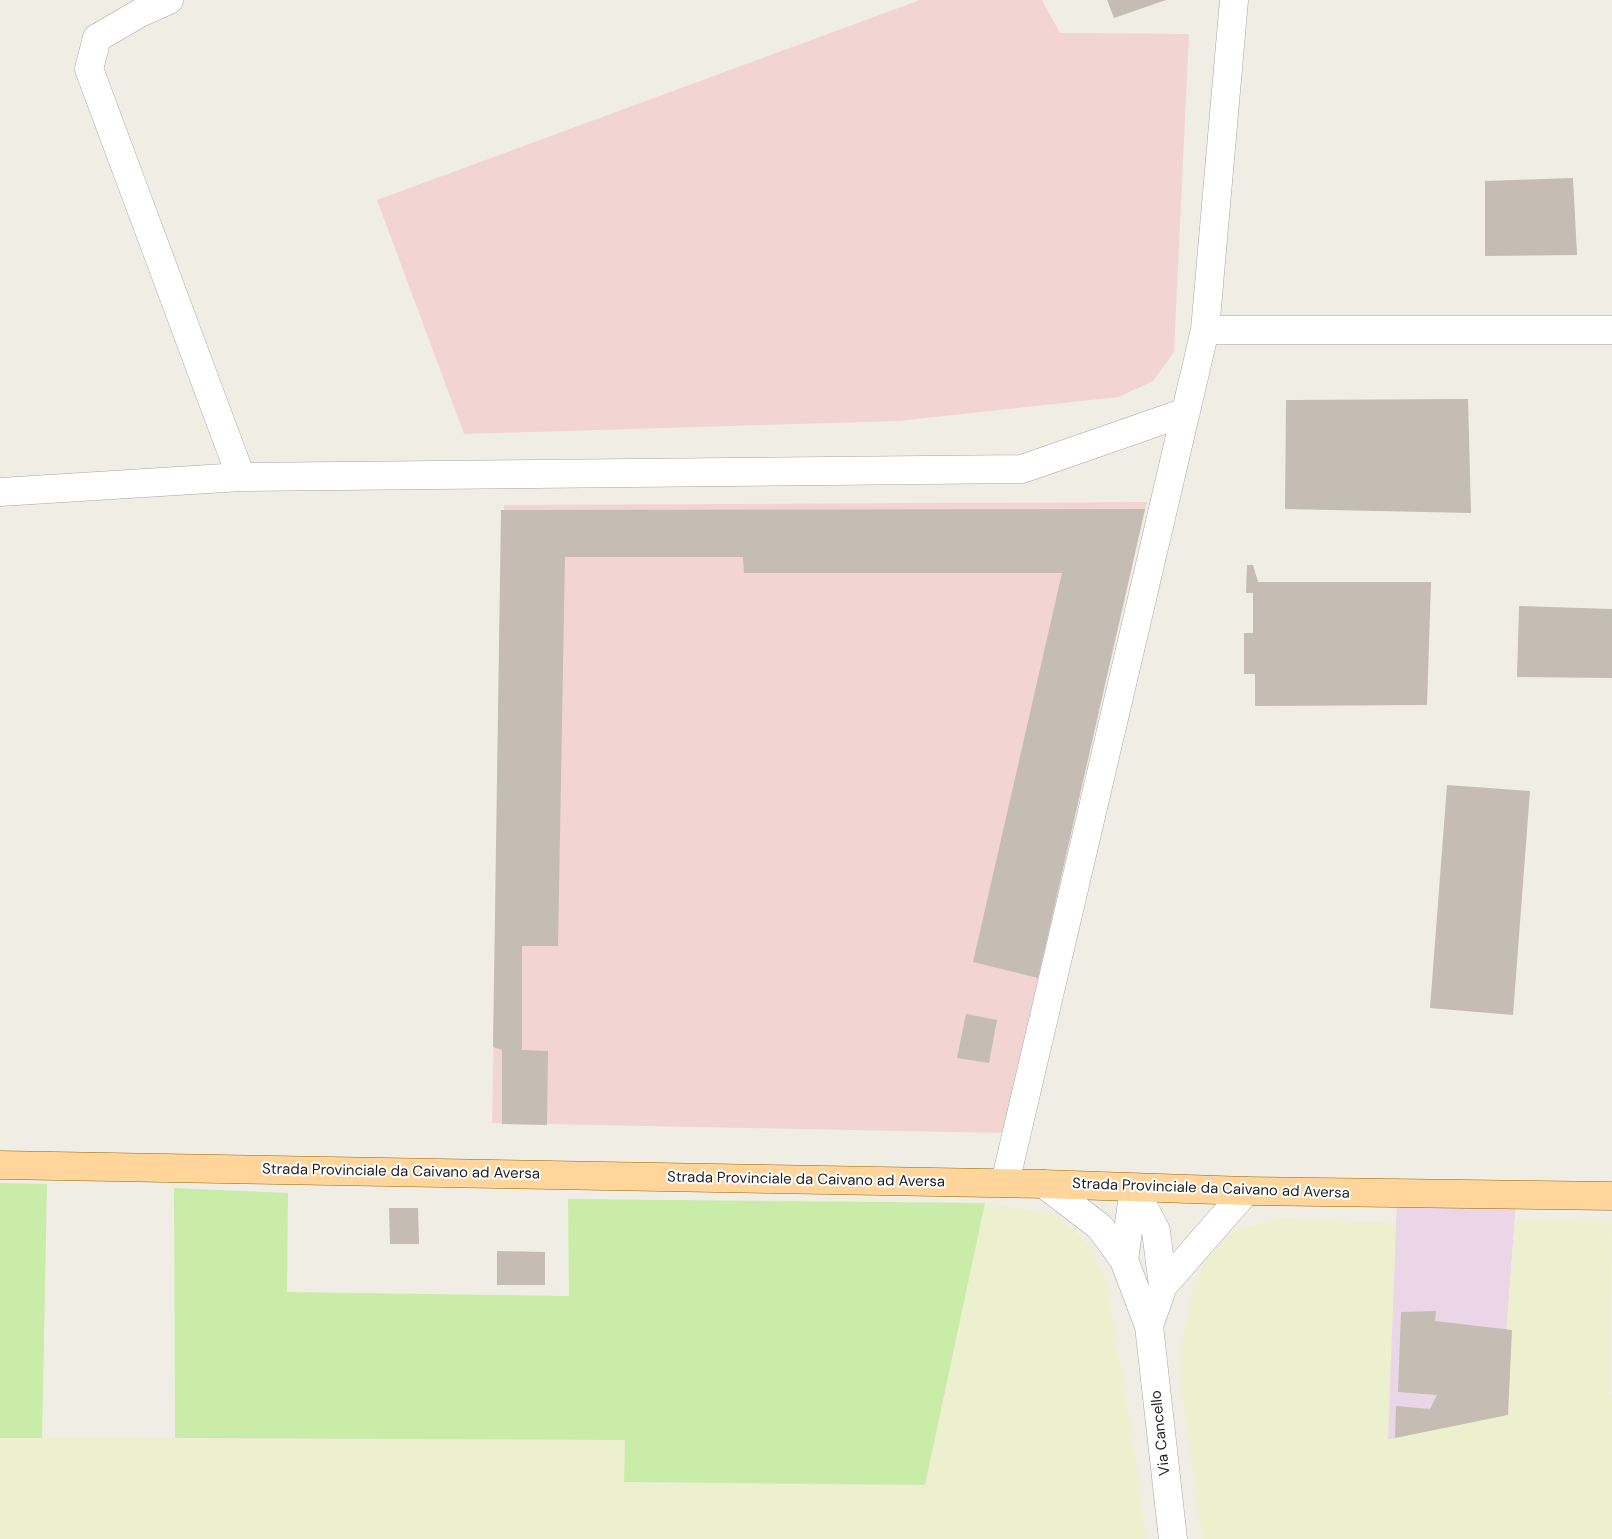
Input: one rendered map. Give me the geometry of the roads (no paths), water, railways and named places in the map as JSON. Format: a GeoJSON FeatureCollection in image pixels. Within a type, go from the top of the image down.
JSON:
{"type":"FeatureCollection","features":[{"type":"Feature","properties":{"kind":"main road","name":"Strada Provinciale da Caivano ad Aversa"},"geometry":{"type":"LineString","coordinates":[[0,1165],[1005,1183],[1246,1191],[1612,1196]]}},
{"type":"Feature","properties":{"kind":"street"},"geometry":{"type":"LineString","coordinates":[[169,0],[140,12],[97,38],[89,69],[241,477]]}},
{"type":"Feature","properties":{"kind":"street"},"geometry":{"type":"LineString","coordinates":[[1005,1183],[1205,330],[1234,0]]}},
{"type":"Feature","properties":{"kind":"street"},"geometry":{"type":"LineString","coordinates":[[1205,330],[1612,330]]}},
{"type":"Feature","properties":{"kind":"street"},"geometry":{"type":"LineString","coordinates":[[0,492],[241,477],[1022,469],[1186,412]]}},
{"type":"Feature","properties":{"kind":"street"},"geometry":{"type":"LineString","coordinates":[[1044,1184],[1100,1227],[1124,1260],[1149,1326]]}},
{"type":"Feature","properties":{"kind":"street"},"geometry":{"type":"LineString","coordinates":[[1124,1260],[1134,1188]]}},
{"type":"Feature","properties":{"kind":"street"},"geometry":{"type":"LineString","coordinates":[[1134,1188],[1156,1231],[1163,1286]]}},
{"type":"Feature","properties":{"kind":"street"},"geometry":{"type":"LineString","coordinates":[[1149,1326],[1163,1286],[1246,1191]]}},
{"type":"Feature","properties":{"kind":"street","name":"Via Cancello"},"geometry":{"type":"LineString","coordinates":[[1149,1326],[1172,1539]]}}]}
